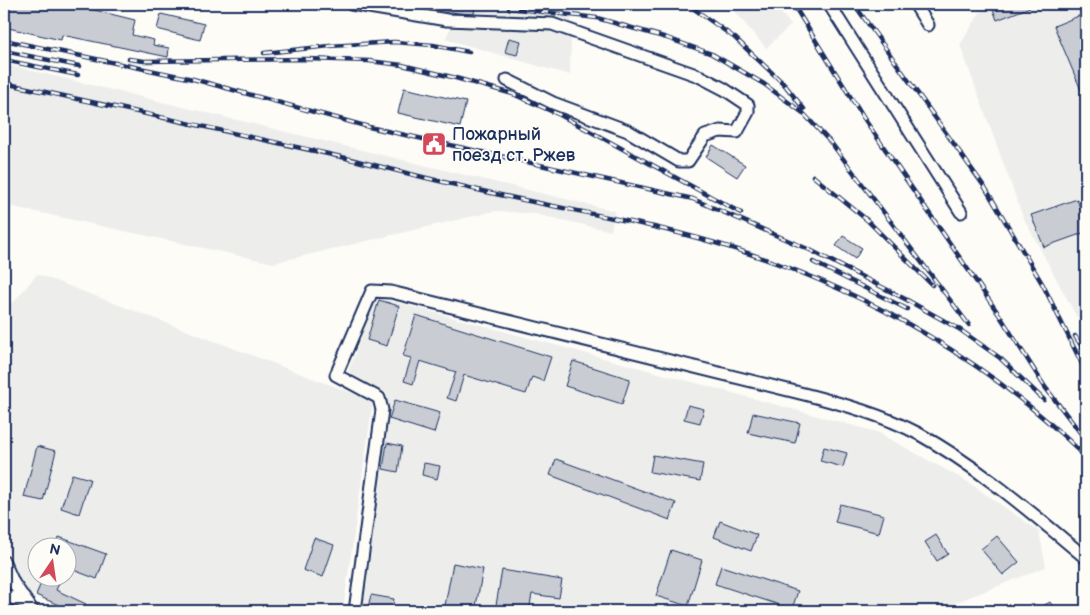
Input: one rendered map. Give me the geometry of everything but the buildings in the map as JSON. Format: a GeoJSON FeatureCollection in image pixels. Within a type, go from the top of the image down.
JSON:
{"type":"FeatureCollection","features":[{"type":"Feature","properties":{"kind":"street"},"geometry":{"type":"LineString","coordinates":[[351,4],[447,20],[552,24],[699,76],[724,88],[748,105],[748,112],[737,132],[720,132],[705,136],[688,161],[679,161],[628,131],[553,103],[506,80]]}},
{"type":"Feature","properties":{"kind":"street"},"geometry":{"type":"LineString","coordinates":[[829,4],[961,212]]}},
{"type":"Feature","properties":{"kind":"street"},"geometry":{"type":"LineString","coordinates":[[915,4],[928,25]]}},
{"type":"Feature","properties":{"kind":"street"},"geometry":{"type":"LineString","coordinates":[[355,611],[382,410],[378,398],[336,375],[372,291],[391,292],[804,394],[883,418],[918,434],[963,462],[986,478],[1086,558]]}},
{"type":"Feature","properties":{"kind":"street"},"geometry":{"type":"LineString","coordinates":[[4,562],[14,584],[30,608]]}},
{"type":"Feature","properties":{"kind":"street"},"geometry":{"type":"LineString","coordinates":[[4,595],[30,608]]}},
{"type":"Feature","properties":{"kind":"shaded area"},"geometry":{"type":"Polygon","coordinates":[[[345,4],[572,4],[570,75],[445,39],[451,27],[345,4]]]}},
{"type":"Feature","properties":{"kind":"shaded area"},"geometry":{"type":"Polygon","coordinates":[[[728,4],[774,4],[791,25],[766,48],[728,4]]]}},
{"type":"Feature","properties":{"kind":"shaded area"},"geometry":{"type":"Polygon","coordinates":[[[983,4],[1086,4],[1086,334],[1023,217],[960,45],[984,6],[983,4]]]}},
{"type":"Feature","properties":{"kind":"shaded area"},"geometry":{"type":"Polygon","coordinates":[[[4,64],[615,211],[611,231],[535,214],[495,211],[273,263],[4,205],[4,64]]]}},
{"type":"Feature","properties":{"kind":"shaded area"},"geometry":{"type":"Polygon","coordinates":[[[37,274],[373,401],[343,611],[70,611],[26,592],[4,541],[4,301],[13,303],[37,274]]]}},
{"type":"Feature","properties":{"kind":"shaded area"},"geometry":{"type":"Polygon","coordinates":[[[377,297],[877,432],[968,482],[1039,531],[1046,567],[934,611],[361,611],[388,395],[348,372],[377,297]]]}},
{"type":"Feature","properties":{"kind":"railway"},"geometry":{"type":"LineString","coordinates":[[687,4],[735,38],[784,84],[804,109]]}},
{"type":"Feature","properties":{"kind":"railway"},"geometry":{"type":"LineString","coordinates":[[793,4],[863,117],[1000,316],[1045,387],[1086,440]]}},
{"type":"Feature","properties":{"kind":"railway"},"geometry":{"type":"LineString","coordinates":[[854,4],[986,189],[1043,285],[1086,372]]}},
{"type":"Feature","properties":{"kind":"railway"},"geometry":{"type":"LineString","coordinates":[[509,8],[597,18],[667,38],[712,54],[764,84],[803,113],[832,144],[969,325]]}},
{"type":"Feature","properties":{"kind":"railway"},"geometry":{"type":"LineString","coordinates":[[4,40],[193,79],[369,127],[693,199],[810,250],[959,329],[1000,358],[1044,400]]}},
{"type":"Feature","properties":{"kind":"railway"},"geometry":{"type":"LineString","coordinates":[[264,53],[394,42],[433,45],[469,52]]}},
{"type":"Feature","properties":{"kind":"railway"},"geometry":{"type":"LineString","coordinates":[[4,51],[79,66]]}},
{"type":"Feature","properties":{"kind":"railway"},"geometry":{"type":"LineString","coordinates":[[129,59],[144,61],[306,59],[369,61],[402,65],[452,77],[513,94],[560,115],[741,213]]}},
{"type":"Feature","properties":{"kind":"railway"},"geometry":{"type":"LineString","coordinates":[[4,60],[78,75]]}},
{"type":"Feature","properties":{"kind":"railway"},"geometry":{"type":"LineString","coordinates":[[4,83],[303,148],[499,195],[637,223],[738,250],[833,286],[879,308],[924,333],[1009,390],[1086,457]]}},
{"type":"Feature","properties":{"kind":"railway"},"geometry":{"type":"LineString","coordinates":[[813,176],[867,220],[932,285]]}},
{"type":"Feature","properties":{"kind":"railway"},"geometry":{"type":"LineString","coordinates":[[813,262],[907,309]]}},
{"type":"Feature","properties":{"kind":"railway"},"geometry":{"type":"LineString","coordinates":[[1075,336],[1086,353]]}},
{"type":"Feature","properties":{"kind":"place","name":"Пожарный поезд ст. Ржев"},"geometry":{"type":"Point","coordinates":[434,144]}}]}
